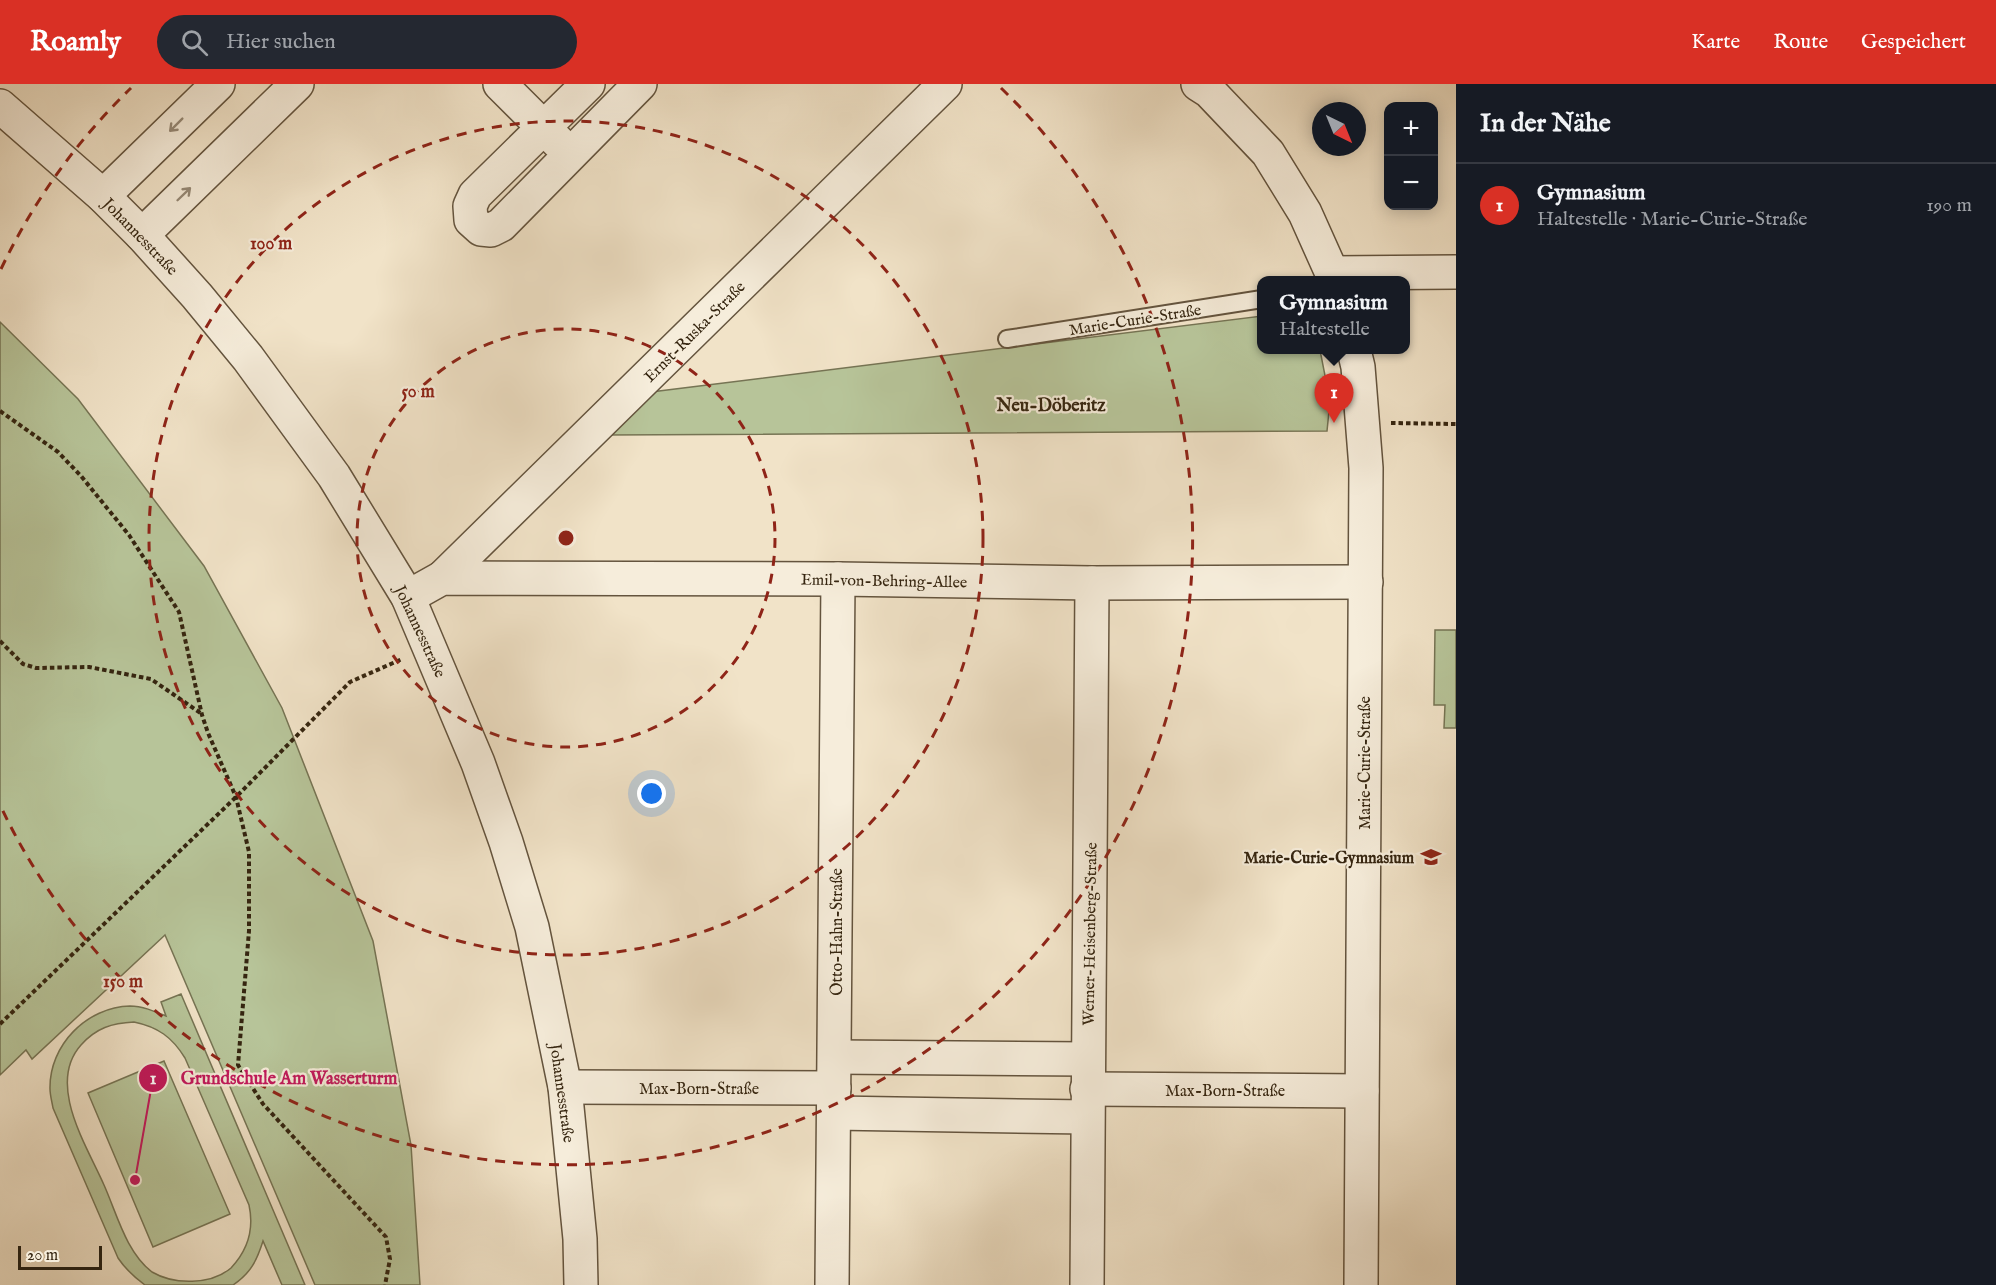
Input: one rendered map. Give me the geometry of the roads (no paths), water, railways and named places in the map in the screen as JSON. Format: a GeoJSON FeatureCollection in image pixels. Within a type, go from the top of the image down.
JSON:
{"type":"FeatureCollection","features":[{"type":"Feature","properties":{"kind":"street"},"geometry":{"type":"LineString","coordinates":[[103,196],[218,84]]}},
{"type":"Feature","properties":{"kind":"street"},"geometry":{"type":"LineString","coordinates":[[142,235],[297,84]]}},
{"type":"Feature","properties":{"kind":"street"},"geometry":{"type":"LineString","coordinates":[[500,84],[571,154]]}},
{"type":"Feature","properties":{"kind":"street"},"geometry":{"type":"LineString","coordinates":[[588,84],[475,195],[470,206],[471,220],[481,230],[491,230],[501,225],[640,84]]}},
{"type":"Feature","properties":{"kind":"street","name":"Ernst-Ruska-Straße"},"geometry":{"type":"LineString","coordinates":[[442,578],[945,84]]}},
{"type":"Feature","properties":{"kind":"street"},"geometry":{"type":"LineString","coordinates":[[1198,84],[1209,91],[1268,153],[1305,213],[1334,276]]}},
{"type":"Feature","properties":{"kind":"street","name":"Johannesstraße"},"geometry":{"type":"LineString","coordinates":[[0,106],[103,196],[197,296],[248,358],[334,476],[408,597],[478,763],[532,927],[565,1087],[580,1239],[581,1285]]}},
{"type":"Feature","properties":{"kind":"street"},"geometry":{"type":"LineString","coordinates":[[1358,276],[1456,272]]}},
{"type":"Feature","properties":{"kind":"street","name":"Marie-Curie-Straße"},"geometry":{"type":"LineString","coordinates":[[1355,354],[1363,423],[1366,582],[1361,1285]]}},
{"type":"Feature","properties":{"kind":"street","name":"Emil-von-Behring-Allee"},"geometry":{"type":"LineString","coordinates":[[408,597],[442,578],[838,579],[1092,583],[1366,582]]}},
{"type":"Feature","properties":{"kind":"street","name":"Otto-Hahn-Straße"},"geometry":{"type":"LineString","coordinates":[[832,1285],[838,579]]}},
{"type":"Feature","properties":{"kind":"street","name":"Werner-Heisenberg-Straße"},"geometry":{"type":"LineString","coordinates":[[1087,1285],[1092,583]]}},
{"type":"Feature","properties":{"kind":"street","name":"Max-Born-Straße"},"geometry":{"type":"LineString","coordinates":[[565,1087],[834,1086],[1362,1091]]}},
{"type":"Feature","properties":{"kind":"street","name":"Max-Born-Straße"},"geometry":{"type":"LineString","coordinates":[[834,1086],[1087,1088]]}},
{"type":"Feature","properties":{"kind":"lane","name":"Marie-Curie-Straße"},"geometry":{"type":"LineString","coordinates":[[1007,339],[1257,299]]}},
{"type":"Feature","properties":{"kind":"place","name":"Gymnasium"},"geometry":{"type":"Point","coordinates":[1334,423]}},
{"type":"Feature","properties":{"kind":"place","name":"Marie-Curie-Gymnasium"},"geometry":{"type":"Point","coordinates":[1431,857]}},
{"type":"Feature","properties":{"kind":"place","name":"Grundschule Am Wasserturm"},"geometry":{"type":"Point","coordinates":[135,1180]}},
{"type":"Feature","properties":{"kind":"district","name":"Neu-Döberitz"},"geometry":{"type":"Point","coordinates":[1051,405]}}]}
